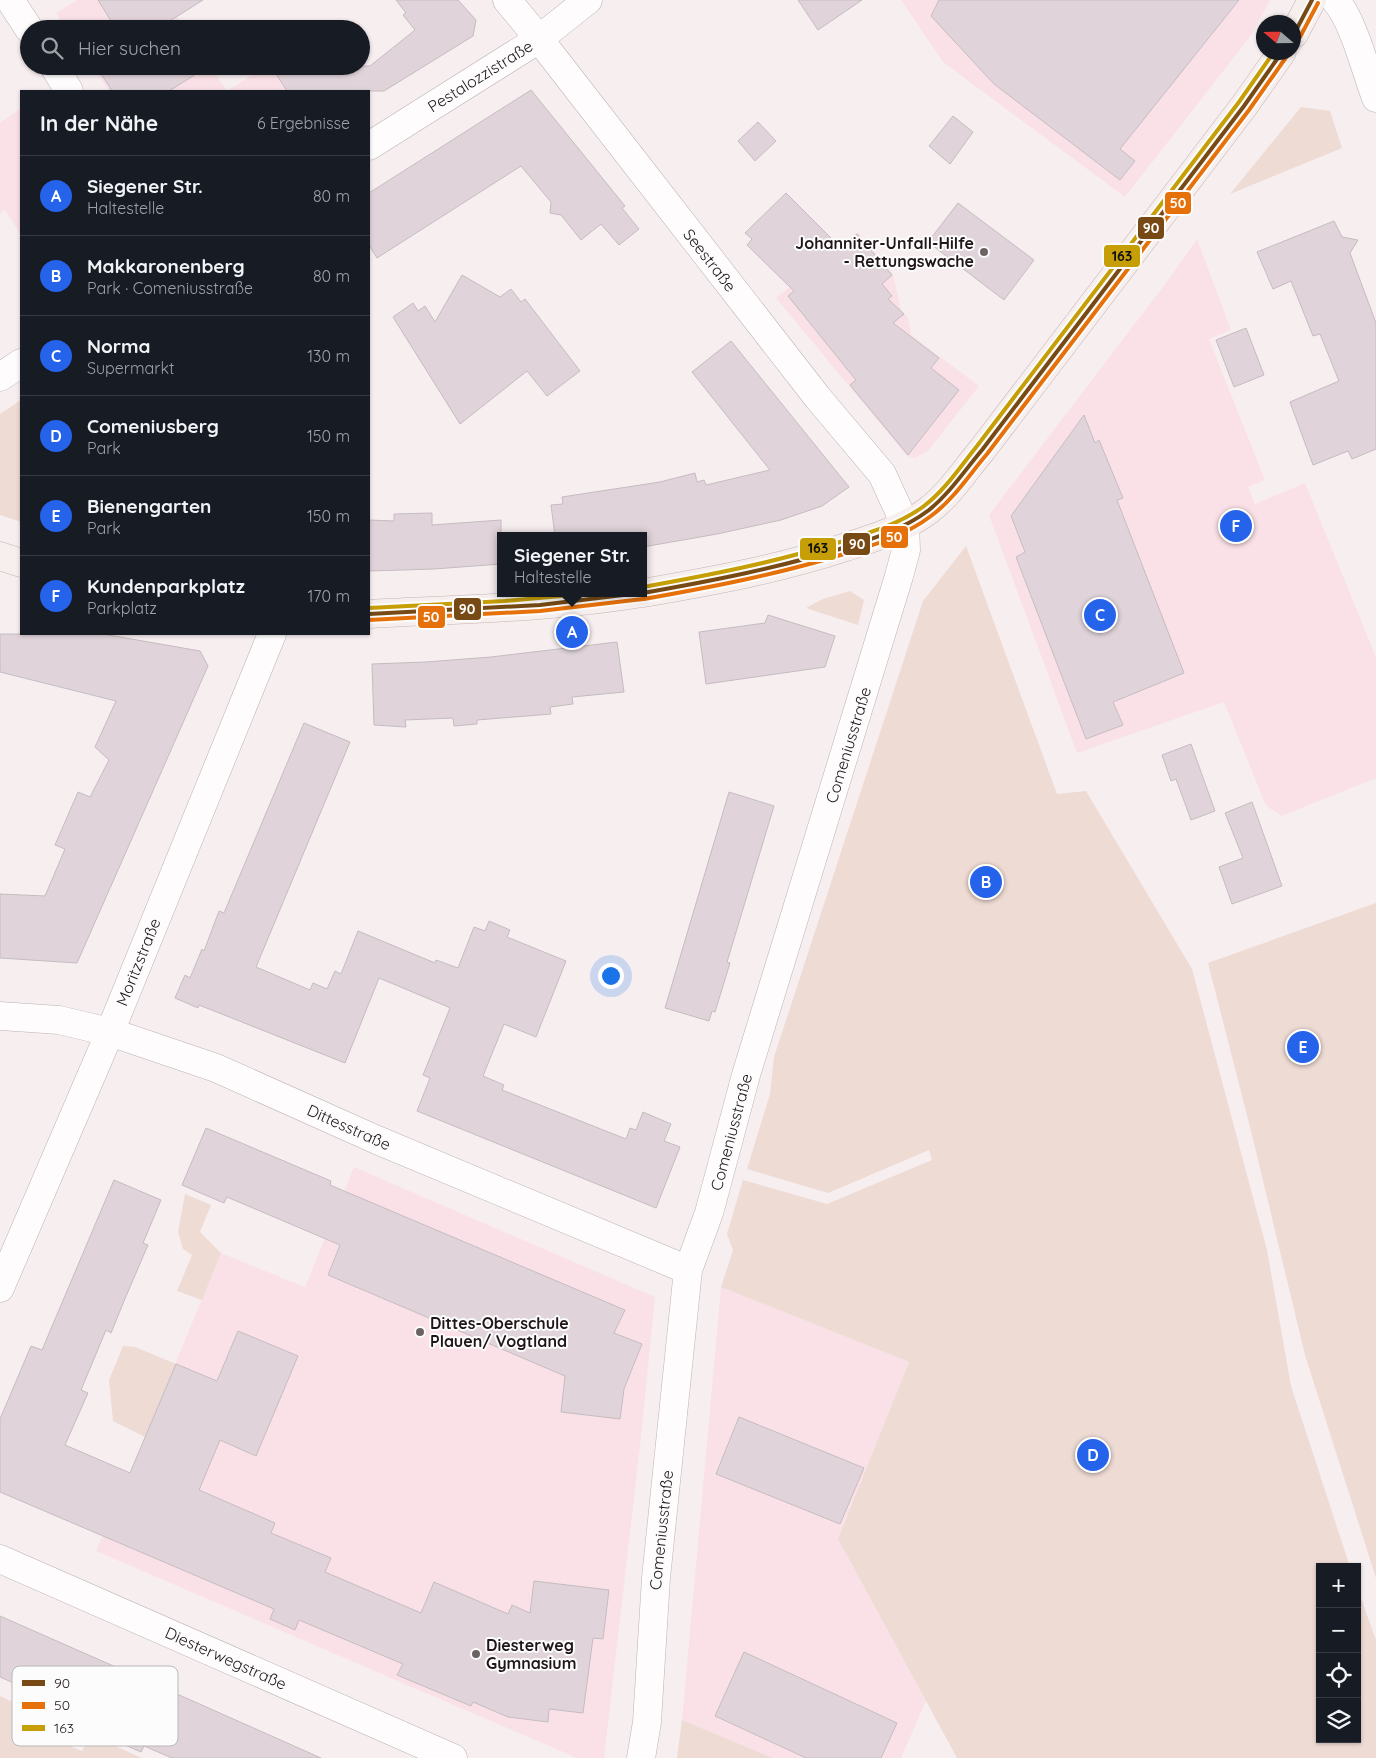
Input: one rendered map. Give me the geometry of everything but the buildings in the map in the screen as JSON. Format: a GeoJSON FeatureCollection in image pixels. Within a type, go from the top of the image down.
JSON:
{"type":"FeatureCollection","features":[{"type":"Feature","properties":{"kind":"main road"},"geometry":{"type":"LineString","coordinates":[[1301,21],[1312,0]]}},
{"type":"Feature","properties":{"kind":"main road"},"geometry":{"type":"LineString","coordinates":[[647,592],[754,573],[822,555],[870,539],[905,524],[923,514],[941,499],[982,450],[1238,114],[1276,60]]}},
{"type":"Feature","properties":{"kind":"main road"},"geometry":{"type":"LineString","coordinates":[[0,556],[20,563]]}},
{"type":"Feature","properties":{"kind":"main road"},"geometry":{"type":"LineString","coordinates":[[370,614],[511,607],[620,597]]}},
{"type":"Feature","properties":{"kind":"street"},"geometry":{"type":"LineString","coordinates":[[10,0],[23,20]]}},
{"type":"Feature","properties":{"kind":"street","name":"Seestraße"},"geometry":{"type":"LineString","coordinates":[[507,0],[818,398],[882,474],[905,524]]}},
{"type":"Feature","properties":{"kind":"street","name":"Pestalozzistraße"},"geometry":{"type":"LineString","coordinates":[[370,145],[539,39],[588,0]]}},
{"type":"Feature","properties":{"kind":"street"},"geometry":{"type":"LineString","coordinates":[[1336,0],[1352,32],[1376,98]]}},
{"type":"Feature","properties":{"kind":"street"},"geometry":{"type":"LineString","coordinates":[[59,75],[68,90]]}},
{"type":"Feature","properties":{"kind":"street"},"geometry":{"type":"LineString","coordinates":[[0,377],[20,365]]}},
{"type":"Feature","properties":{"kind":"street","name":"Comeniusstraße"},"geometry":{"type":"LineString","coordinates":[[641,1758],[646,1722],[656,1578],[688,1270],[709,1213],[746,1075],[899,576],[906,550],[905,524]]}},
{"type":"Feature","properties":{"kind":"street","name":"Moritzstraße"},"geometry":{"type":"LineString","coordinates":[[0,1288],[110,1032],[272,635]]}},
{"type":"Feature","properties":{"kind":"street","name":"Dittesstraße"},"geometry":{"type":"LineString","coordinates":[[0,1016],[59,1020],[110,1032],[216,1068],[378,1140],[688,1270]]}},
{"type":"Feature","properties":{"kind":"street","name":"Diesterwegstraße"},"geometry":{"type":"LineString","coordinates":[[0,1559],[453,1758]]}},
{"type":"Feature","properties":{"kind":"shaded area"},"geometry":{"type":"Polygon","coordinates":[[[77,0],[166,0],[179,20],[61,20],[56,13],[77,0]]]}},
{"type":"Feature","properties":{"kind":"shaded area"},"geometry":{"type":"Polygon","coordinates":[[[901,0],[1270,0],[1262,15],[1256,15],[1256,26],[1252,34],[1125,197],[943,62],[901,0]]]}},
{"type":"Feature","properties":{"kind":"shaded area"},"geometry":{"type":"Polygon","coordinates":[[[98,75],[216,75],[226,90],[108,90],[98,75]]]}},
{"type":"Feature","properties":{"kind":"shaded area"},"geometry":{"type":"Polygon","coordinates":[[[252,75],[310,75],[319,90],[229,90],[252,75]]]}},
{"type":"Feature","properties":{"kind":"shaded area"},"geometry":{"type":"Polygon","coordinates":[[[1301,107],[1330,111],[1342,148],[1230,194],[1301,107]]]}},
{"type":"Feature","properties":{"kind":"shaded area"},"geometry":{"type":"Polygon","coordinates":[[[20,109],[20,233],[5,210],[0,213],[0,123],[20,109]]]}},
{"type":"Feature","properties":{"kind":"shaded area"},"geometry":{"type":"Polygon","coordinates":[[[858,232],[893,274],[901,310],[908,317],[911,335],[979,386],[928,451],[915,458],[907,456],[776,298],[858,232]]]}},
{"type":"Feature","properties":{"kind":"shaded area"},"geometry":{"type":"Polygon","coordinates":[[[1197,239],[1231,330],[1209,339],[1265,480],[1248,487],[1255,504],[1305,483],[1376,657],[1376,778],[1282,816],[1266,806],[1224,702],[1077,753],[989,515],[1169,279],[1197,239]]]}},
{"type":"Feature","properties":{"kind":"shaded area"},"geometry":{"type":"Polygon","coordinates":[[[20,401],[20,522],[0,515],[0,414],[20,401]]]}},
{"type":"Feature","properties":{"kind":"shaded area"},"geometry":{"type":"Polygon","coordinates":[[[966,546],[1057,794],[1086,791],[1192,969],[1267,1250],[1291,1386],[1349,1563],[1316,1563],[1316,1743],[1361,1743],[1361,1598],[1376,1640],[1376,1758],[957,1758],[838,1539],[909,1362],[721,1287],[733,1250],[727,1234],[743,1180],[827,1204],[932,1160],[929,1150],[828,1193],[747,1169],[770,1094],[774,1057],[923,601],[966,546]]]}},
{"type":"Feature","properties":{"kind":"shaded area"},"geometry":{"type":"Polygon","coordinates":[[[850,591],[864,600],[858,625],[806,608],[823,599],[850,591]]]}},
{"type":"Feature","properties":{"kind":"shaded area"},"geometry":{"type":"Polygon","coordinates":[[[1376,903],[1376,1578],[1305,1355],[1208,963],[1376,903]]]}},
{"type":"Feature","properties":{"kind":"shaded area"},"geometry":{"type":"Polygon","coordinates":[[[354,1167],[655,1297],[604,1758],[577,1758],[96,1551],[221,1253],[305,1287],[354,1167]]]}},
{"type":"Feature","properties":{"kind":"shaded area"},"geometry":{"type":"Polygon","coordinates":[[[185,1194],[211,1205],[200,1232],[221,1253],[202,1300],[177,1291],[192,1255],[183,1249],[178,1232],[185,1194]]]}},
{"type":"Feature","properties":{"kind":"shaded area"},"geometry":{"type":"Polygon","coordinates":[[[721,1287],[909,1362],[838,1539],[926,1701],[901,1758],[773,1758],[682,1720],[721,1287]]]}},
{"type":"Feature","properties":{"kind":"shaded area"},"geometry":{"type":"Polygon","coordinates":[[[123,1346],[135,1347],[176,1364],[145,1437],[113,1421],[109,1380],[123,1346]]]}},
{"type":"Feature","properties":{"kind":"shaded area"},"geometry":{"type":"Polygon","coordinates":[[[0,1696],[12,1702],[12,1746],[69,1746],[82,1751],[84,1746],[115,1746],[142,1758],[0,1758],[0,1696]]]}},
{"type":"Feature","properties":{"kind":"shaded area"},"geometry":{"type":"Polygon","coordinates":[[[682,1720],[773,1758],[677,1758],[682,1720]]]}},
{"type":"Feature","properties":{"kind":"transit line","name":"90"},"geometry":{"type":"LineString","coordinates":[[1301,21],[1312,0]]}},
{"type":"Feature","properties":{"kind":"transit line","name":"50"},"geometry":{"type":"LineString","coordinates":[[1301,35],[1318,3]]}},
{"type":"Feature","properties":{"kind":"transit line","name":"163"},"geometry":{"type":"LineString","coordinates":[[647,586],[743,568],[840,542],[895,523],[932,500],[977,446],[1239,102],[1268,60]]}},
{"type":"Feature","properties":{"kind":"transit line","name":"90"},"geometry":{"type":"LineString","coordinates":[[647,592],[744,574],[819,555],[888,533],[909,523],[929,510],[951,489],[982,450],[1244,106],[1276,60]]}},
{"type":"Feature","properties":{"kind":"transit line","name":"50"},"geometry":{"type":"LineString","coordinates":[[644,599],[770,574],[856,551],[901,534],[931,516],[954,494],[987,454],[1249,110],[1284,60]]}},
{"type":"Feature","properties":{"kind":"transit line","name":"163"},"geometry":{"type":"LineString","coordinates":[[370,608],[550,597]]}},
{"type":"Feature","properties":{"kind":"transit line","name":"90"},"geometry":{"type":"LineString","coordinates":[[370,614],[540,605],[607,597]]}},
{"type":"Feature","properties":{"kind":"transit line","name":"50"},"geometry":{"type":"LineString","coordinates":[[370,620],[540,611],[643,599]]}},
{"type":"Feature","properties":{"kind":"place","name":"Johanniter-Unfall-Hilfe - Rettungswache"},"geometry":{"type":"Point","coordinates":[984,252]}},
{"type":"Feature","properties":{"kind":"place","name":"Kundenparkplatz"},"geometry":{"type":"Point","coordinates":[1236,526]}},
{"type":"Feature","properties":{"kind":"place","name":"Norma"},"geometry":{"type":"Point","coordinates":[1100,615]}},
{"type":"Feature","properties":{"kind":"place","name":"Siegener Str."},"geometry":{"type":"Point","coordinates":[572,632]}},
{"type":"Feature","properties":{"kind":"place","name":"Makkaronenberg"},"geometry":{"type":"Point","coordinates":[986,882]}},
{"type":"Feature","properties":{"kind":"place","name":"Bienengarten"},"geometry":{"type":"Point","coordinates":[1303,1047]}},
{"type":"Feature","properties":{"kind":"place","name":"Dittes-Oberschule Plauen/ Vogtland"},"geometry":{"type":"Point","coordinates":[420,1332]}},
{"type":"Feature","properties":{"kind":"place","name":"Comeniusberg"},"geometry":{"type":"Point","coordinates":[1093,1455]}},
{"type":"Feature","properties":{"kind":"place","name":"Diesterweg Gymnasium"},"geometry":{"type":"Point","coordinates":[476,1654]}}]}
